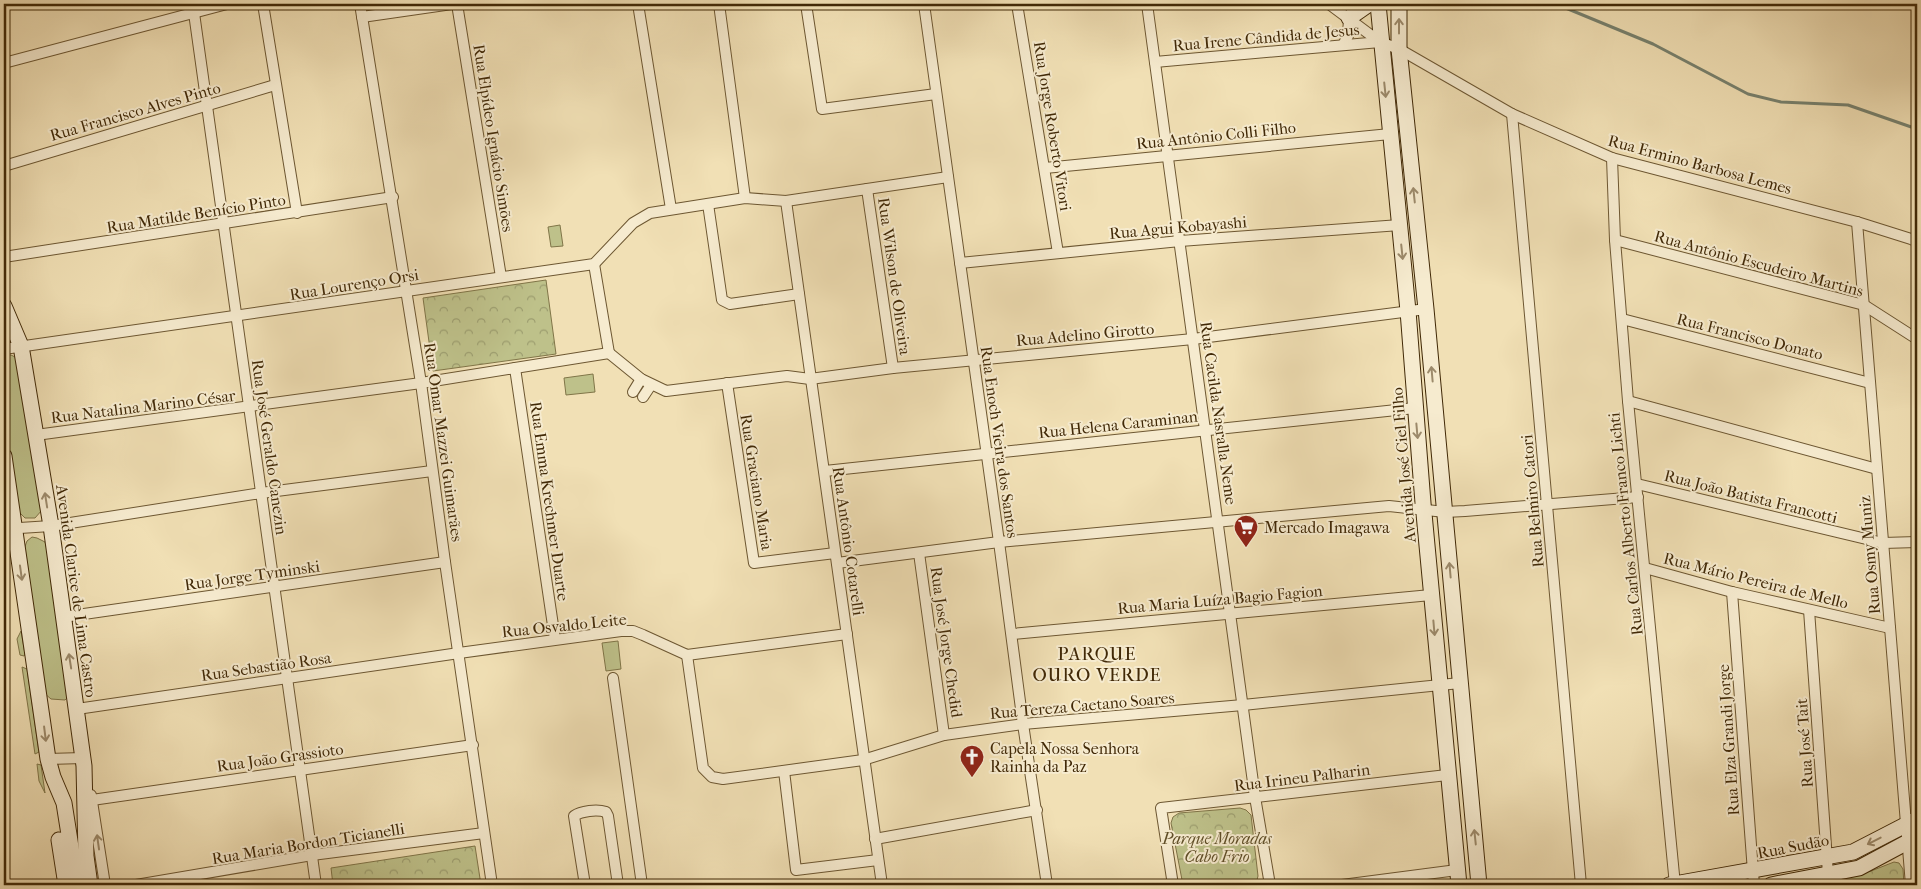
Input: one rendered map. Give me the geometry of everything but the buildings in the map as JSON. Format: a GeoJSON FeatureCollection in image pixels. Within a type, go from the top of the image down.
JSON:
{"type":"FeatureCollection","features":[{"type":"Feature","properties":{"kind":"street"},"geometry":{"type":"LineString","coordinates":[[4,63],[227,4]]}},
{"type":"Feature","properties":{"kind":"street"},"geometry":{"type":"LineString","coordinates":[[263,4],[297,212]]}},
{"type":"Feature","properties":{"kind":"street","name":"Rua Omar Mazzei Guimarães"},"geometry":{"type":"LineString","coordinates":[[360,4],[393,198],[421,383],[492,885]]}},
{"type":"Feature","properties":{"kind":"street"},"geometry":{"type":"LineString","coordinates":[[362,17],[452,4]]}},
{"type":"Feature","properties":{"kind":"street","name":"Rua Elpídeo Ignácio Simões"},"geometry":{"type":"LineString","coordinates":[[457,4],[501,277]]}},
{"type":"Feature","properties":{"kind":"street"},"geometry":{"type":"LineString","coordinates":[[638,4],[671,209]]}},
{"type":"Feature","properties":{"kind":"street"},"geometry":{"type":"LineString","coordinates":[[718,4],[745,198]]}},
{"type":"Feature","properties":{"kind":"street"},"geometry":{"type":"LineString","coordinates":[[806,4],[822,109],[936,94]]}},
{"type":"Feature","properties":{"kind":"street","name":"Rua Enoch Vieira dos Santos"},"geometry":{"type":"LineString","coordinates":[[924,4],[1023,724],[1048,885]]}},
{"type":"Feature","properties":{"kind":"street","name":"Rua Jorge Roberto Vitori"},"geometry":{"type":"LineString","coordinates":[[1017,4],[1058,253]]}},
{"type":"Feature","properties":{"kind":"street","name":"Rua Cacilda Nasralla Neme"},"geometry":{"type":"LineString","coordinates":[[1147,4],[1255,797],[1270,885]]}},
{"type":"Feature","properties":{"kind":"street","name":"Rua Ermino Barbosa Lemes"},"geometry":{"type":"LineString","coordinates":[[1329,4],[1380,42],[1399,49],[1512,114],[1612,158],[1857,222],[1917,242]]}},
{"type":"Feature","properties":{"kind":"street"},"geometry":{"type":"LineString","coordinates":[[1343,45],[1348,36],[1349,18],[1369,4]]}},
{"type":"Feature","properties":{"kind":"street","name":"Avenida José Ciel Filho"},"geometry":{"type":"LineString","coordinates":[[1378,4],[1380,42],[1408,311],[1431,595],[1458,878]]}},
{"type":"Feature","properties":{"kind":"street"},"geometry":{"type":"LineString","coordinates":[[1399,4],[1399,49],[1426,309],[1479,885]]}},
{"type":"Feature","properties":{"kind":"street","name":"Rua José Geraldo Canezin"},"geometry":{"type":"LineString","coordinates":[[194,13],[316,885]]}},
{"type":"Feature","properties":{"kind":"street","name":"Rua Irene Cândida de Jesus"},"geometry":{"type":"LineString","coordinates":[[1155,62],[1380,42]]}},
{"type":"Feature","properties":{"kind":"street","name":"Rua Francisco Alves Pinto"},"geometry":{"type":"LineString","coordinates":[[4,166],[275,85]]}},
{"type":"Feature","properties":{"kind":"street","name":"Rua Belmiro Catori"},"geometry":{"type":"LineString","coordinates":[[1512,114],[1581,885]]}},
{"type":"Feature","properties":{"kind":"street","name":"Rua Antônio Colli Filho"},"geometry":{"type":"LineString","coordinates":[[1045,168],[1390,134]]}},
{"type":"Feature","properties":{"kind":"street","name":"Rua Carlos Alberto Franco Lichti"},"geometry":{"type":"LineString","coordinates":[[1612,158],[1615,240],[1628,401],[1673,885]]}},
{"type":"Feature","properties":{"kind":"street"},"geometry":{"type":"LineString","coordinates":[[609,353],[594,264],[639,218],[650,213],[671,209],[745,198],[786,201],[948,177]]}},
{"type":"Feature","properties":{"kind":"street","name":"Rua Wilson de Oliveira"},"geometry":{"type":"LineString","coordinates":[[866,189],[893,368]]}},
{"type":"Feature","properties":{"kind":"street","name":"Rua Matilde Benício Pinto"},"geometry":{"type":"LineString","coordinates":[[4,257],[393,198]]}},
{"type":"Feature","properties":{"kind":"street","name":"Rua Antônio Cotarelli"},"geometry":{"type":"LineString","coordinates":[[786,201],[882,885]]}},
{"type":"Feature","properties":{"kind":"street"},"geometry":{"type":"LineString","coordinates":[[708,204],[722,300],[730,304],[799,294]]}},
{"type":"Feature","properties":{"kind":"street","name":"Rua Osmy Muniz"},"geometry":{"type":"LineString","coordinates":[[1857,222],[1890,628],[1912,822],[1910,885]]}},
{"type":"Feature","properties":{"kind":"street","name":"Rua Agui Kobayashi"},"geometry":{"type":"LineString","coordinates":[[960,263],[1180,241],[1400,226]]}},
{"type":"Feature","properties":{"kind":"street","name":"Rua Antônio Escudeiro Martins"},"geometry":{"type":"LineString","coordinates":[[1615,240],[1864,305],[1917,339]]}},
{"type":"Feature","properties":{"kind":"street","name":"Rua Lourenço Orsi"},"geometry":{"type":"LineString","coordinates":[[4,348],[594,264]]}},
{"type":"Feature","properties":{"kind":"street","name":"Avenida Clarice de Lima Castro"},"geometry":{"type":"LineString","coordinates":[[4,306],[20,346],[50,526],[84,762],[86,856],[90,885]]}},
{"type":"Feature","properties":{"kind":"street","name":"Rua Adelino Girotto"},"geometry":{"type":"LineString","coordinates":[[609,353],[641,379],[666,391],[788,376],[810,379],[893,368],[1193,339],[1426,309]]}},
{"type":"Feature","properties":{"kind":"street","name":"Rua Francisco Donato"},"geometry":{"type":"LineString","coordinates":[[1622,319],[1870,383]]}},
{"type":"Feature","properties":{"kind":"street","name":"Rua Natalina Marino César"},"geometry":{"type":"LineString","coordinates":[[36,436],[249,408],[609,353]]}},
{"type":"Feature","properties":{"kind":"street","name":"Rua Emma Krechmer Duarte"},"geometry":{"type":"LineString","coordinates":[[516,368],[555,639]]}},
{"type":"Feature","properties":{"kind":"street"},"geometry":{"type":"LineString","coordinates":[[633,392],[641,379]]}},
{"type":"Feature","properties":{"kind":"street","name":"Rua Graciano Maria"},"geometry":{"type":"LineString","coordinates":[[727,383],[754,563],[836,558]]}},
{"type":"Feature","properties":{"kind":"street"},"geometry":{"type":"LineString","coordinates":[[643,398],[652,385]]}},
{"type":"Feature","properties":{"kind":"street"},"geometry":{"type":"LineString","coordinates":[[1628,401],[1877,469]]}},
{"type":"Feature","properties":{"kind":"street","name":"Rua Helena Caraminan"},"geometry":{"type":"LineString","coordinates":[[824,471],[1415,408]]}},
{"type":"Feature","properties":{"kind":"street"},"geometry":{"type":"LineString","coordinates":[[4,456],[9,529],[48,759],[64,803],[76,885]]}},
{"type":"Feature","properties":{"kind":"street"},"geometry":{"type":"LineString","coordinates":[[9,529],[50,526],[261,492],[432,471]]}},
{"type":"Feature","properties":{"kind":"street","name":"Rua João Batista Francotti"},"geometry":{"type":"LineString","coordinates":[[1637,484],[1883,544],[1917,542]]}},
{"type":"Feature","properties":{"kind":"street"},"geometry":{"type":"LineString","coordinates":[[836,558],[919,552],[1218,520],[1389,506],[1445,512],[1638,497]]}},
{"type":"Feature","properties":{"kind":"street","name":"Rua José Jorge Chedid"},"geometry":{"type":"LineString","coordinates":[[919,552],[944,736]]}},
{"type":"Feature","properties":{"kind":"street","name":"Rua Jorge Tyminski"},"geometry":{"type":"LineString","coordinates":[[63,617],[445,562]]}},
{"type":"Feature","properties":{"kind":"street","name":"Rua Mário Pereira de Mello"},"geometry":{"type":"LineString","coordinates":[[1645,568],[1732,592],[1890,628]]}},
{"type":"Feature","properties":{"kind":"street","name":"Rua Elza Grandi Jorge"},"geometry":{"type":"LineString","coordinates":[[1732,592],[1754,878]]}},
{"type":"Feature","properties":{"kind":"street","name":"Rua Maria Luíza Bagio Fagion"},"geometry":{"type":"LineString","coordinates":[[1012,634],[1431,595]]}},
{"type":"Feature","properties":{"kind":"street","name":"Rua José Tait"},"geometry":{"type":"LineString","coordinates":[[1809,610],[1828,874]]}},
{"type":"Feature","properties":{"kind":"street","name":"Rua Osvaldo Leite"},"geometry":{"type":"LineString","coordinates":[[459,652],[632,631],[687,655]]}},
{"type":"Feature","properties":{"kind":"street"},"geometry":{"type":"LineString","coordinates":[[687,655],[847,634]]}},
{"type":"Feature","properties":{"kind":"street","name":"Rua Sebastião Rosa"},"geometry":{"type":"LineString","coordinates":[[77,709],[459,652]]}},
{"type":"Feature","properties":{"kind":"street","name":"Rua Tereza Caetano Soares"},"geometry":{"type":"LineString","coordinates":[[687,655],[703,768],[712,777],[723,779],[863,760],[944,736],[1023,724],[1244,706],[1460,684]]}},
{"type":"Feature","properties":{"kind":"street"},"geometry":{"type":"LineString","coordinates":[[613,678],[642,885]]}},
{"type":"Feature","properties":{"kind":"street","name":"Rua João Grassioto"},"geometry":{"type":"LineString","coordinates":[[92,800],[473,745]]}},
{"type":"Feature","properties":{"kind":"street"},"geometry":{"type":"LineString","coordinates":[[48,759],[84,762],[105,885]]}},
{"type":"Feature","properties":{"kind":"street"},"geometry":{"type":"LineString","coordinates":[[784,771],[796,870],[878,860]]}},
{"type":"Feature","properties":{"kind":"street","name":"Rua Irineu Palharin"},"geometry":{"type":"LineString","coordinates":[[1173,885],[1161,808],[1447,775]]}},
{"type":"Feature","properties":{"kind":"street"},"geometry":{"type":"LineString","coordinates":[[53,777],[56,819],[66,885]]}},
{"type":"Feature","properties":{"kind":"street"},"geometry":{"type":"LineString","coordinates":[[585,885],[574,816],[601,810],[606,812],[608,816],[618,885]]}},
{"type":"Feature","properties":{"kind":"street"},"geometry":{"type":"LineString","coordinates":[[875,839],[1037,810]]}},
{"type":"Feature","properties":{"kind":"street","name":"Rua Sudão"},"geometry":{"type":"LineString","coordinates":[[1673,885],[1754,878],[1853,852],[1912,822]]}},
{"type":"Feature","properties":{"kind":"street","name":"Rua Maria Bordon Ticianelli"},"geometry":{"type":"LineString","coordinates":[[136,885],[312,855],[484,833]]}},
{"type":"Feature","properties":{"kind":"street"},"geometry":{"type":"LineString","coordinates":[[1771,885],[1859,868],[1912,840]]}},
{"type":"Feature","properties":{"kind":"street"},"geometry":{"type":"LineString","coordinates":[[1342,885],[1458,878]]}},
{"type":"Feature","properties":{"kind":"green space"},"geometry":{"type":"Polygon","coordinates":[[[560,225],[563,246],[551,247],[548,227],[560,225]]]}},
{"type":"Feature","properties":{"kind":"green space"},"geometry":{"type":"Polygon","coordinates":[[[546,280],[556,354],[433,371],[423,298],[546,280]]]}},
{"type":"Feature","properties":{"kind":"green space"},"geometry":{"type":"Polygon","coordinates":[[[11,355],[19,359],[42,510],[35,518],[25,518],[18,511],[4,411],[4,356],[11,355]]]}},
{"type":"Feature","properties":{"kind":"green space"},"geometry":{"type":"Polygon","coordinates":[[[593,374],[595,392],[566,395],[564,378],[593,374]]]}},
{"type":"Feature","properties":{"kind":"green space"},"geometry":{"type":"Polygon","coordinates":[[[32,537],[45,542],[47,549],[68,697],[65,700],[51,699],[44,693],[23,552],[27,541],[32,537]]]}},
{"type":"Feature","properties":{"kind":"green space"},"geometry":{"type":"Polygon","coordinates":[[[21,631],[24,656],[20,655],[17,639],[21,631]]]}},
{"type":"Feature","properties":{"kind":"green space"},"geometry":{"type":"Polygon","coordinates":[[[618,641],[621,669],[606,671],[602,643],[618,641]]]}},
{"type":"Feature","properties":{"kind":"green space"},"geometry":{"type":"Polygon","coordinates":[[[22,667],[27,669],[39,752],[35,754],[22,667]]]}},
{"type":"Feature","properties":{"kind":"green space"},"geometry":{"type":"Polygon","coordinates":[[[37,764],[41,765],[45,793],[39,781],[37,764]]]}},
{"type":"Feature","properties":{"kind":"green space","name":"Parque Moradas Cabo Frio"},"geometry":{"type":"Polygon","coordinates":[[[1240,808],[1246,810],[1251,815],[1258,876],[1256,884],[1183,885],[1171,823],[1173,817],[1179,813],[1240,808]]]}},
{"type":"Feature","properties":{"kind":"green space"},"geometry":{"type":"Polygon","coordinates":[[[475,846],[481,885],[333,885],[331,868],[475,846]]]}},
{"type":"Feature","properties":{"kind":"green space"},"geometry":{"type":"Polygon","coordinates":[[[1894,862],[1899,863],[1903,869],[1904,885],[1801,885],[1871,871],[1894,862]]]}},
{"type":"Feature","properties":{"kind":"waterway"},"geometry":{"type":"LineString","coordinates":[[1556,4],[1653,44],[1748,94],[1781,102],[1848,105],[1917,129]]}},
{"type":"Feature","properties":{"kind":"place","name":"Mercado Imagawa"},"geometry":{"type":"Point","coordinates":[1246,548]}},
{"type":"Feature","properties":{"kind":"place","name":"Capela Nossa Senhora Rainha da Paz"},"geometry":{"type":"Point","coordinates":[972,778]}},
{"type":"Feature","properties":{"kind":"district","name":"PARQUE OURO VERDE"},"geometry":{"type":"Point","coordinates":[1097,664]}}]}
